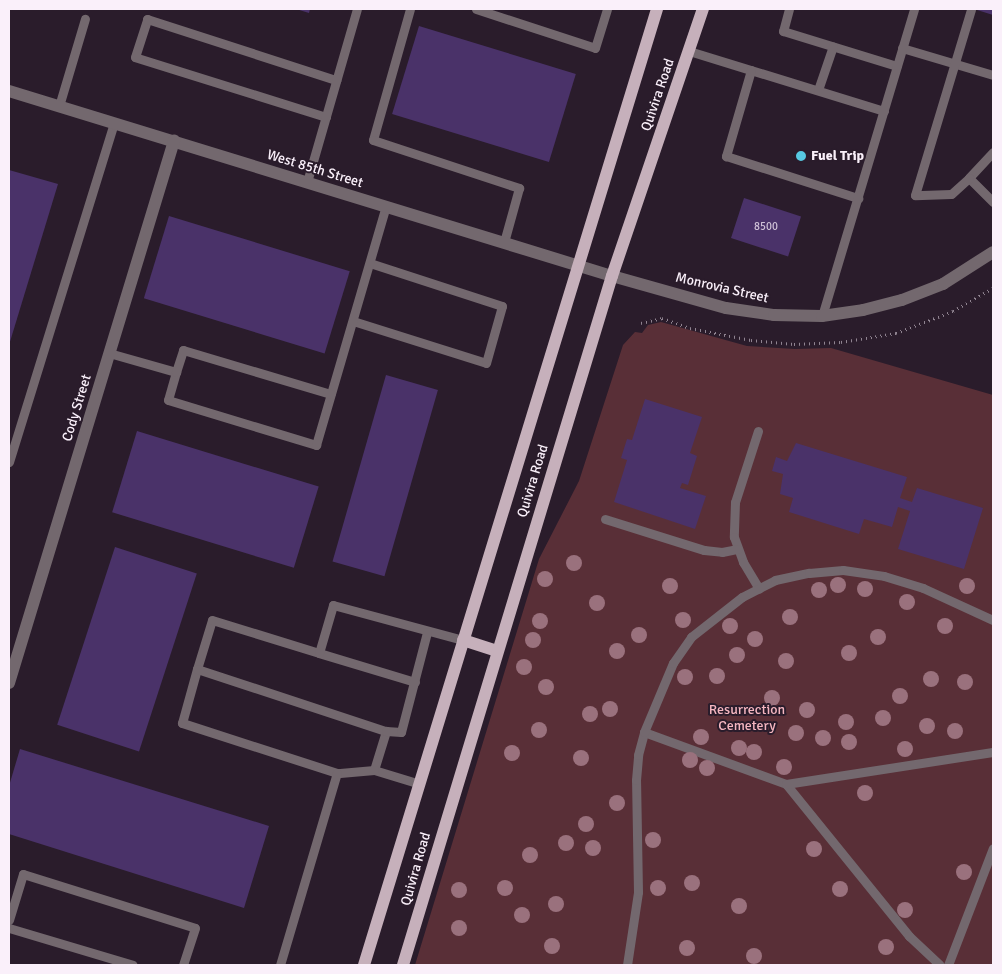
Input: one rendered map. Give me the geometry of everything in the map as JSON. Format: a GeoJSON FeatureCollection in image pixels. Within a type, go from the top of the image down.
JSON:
{"type":"FeatureCollection","features":[{"type":"Feature","properties":{"kind":"main road","name":"Quivira Road"},"geometry":{"type":"LineString","coordinates":[[364,965],[657,9]]}},
{"type":"Feature","properties":{"kind":"main road","name":"Quivira Road"},"geometry":{"type":"LineString","coordinates":[[403,965],[496,651],[612,276],[703,9]]}},
{"type":"Feature","properties":{"kind":"main road"},"geometry":{"type":"LineString","coordinates":[[464,640],[496,651]]}},
{"type":"Feature","properties":{"kind":"street","name":"West 85th Street"},"geometry":{"type":"LineString","coordinates":[[9,91],[612,276]]}},
{"type":"Feature","properties":{"kind":"street","name":"Cody Street"},"geometry":{"type":"LineString","coordinates":[[9,683],[174,141]]}},
{"type":"Feature","properties":{"kind":"street","name":"Monrovia Street"},"geometry":{"type":"LineString","coordinates":[[612,276],[726,308],[774,315],[822,316],[902,300],[943,284],[993,252]]}},
{"type":"Feature","properties":{"kind":"lane"},"geometry":{"type":"LineString","coordinates":[[307,182],[357,9]]}},
{"type":"Feature","properties":{"kind":"lane"},"geometry":{"type":"LineString","coordinates":[[410,9],[373,140],[519,188],[504,242]]}},
{"type":"Feature","properties":{"kind":"lane"},"geometry":{"type":"LineString","coordinates":[[476,9],[595,48],[607,9]]}},
{"type":"Feature","properties":{"kind":"lane"},"geometry":{"type":"LineString","coordinates":[[789,9],[783,31],[897,66]]}},
{"type":"Feature","properties":{"kind":"lane"},"geometry":{"type":"LineString","coordinates":[[822,316],[914,9]]}},
{"type":"Feature","properties":{"kind":"lane"},"geometry":{"type":"LineString","coordinates":[[971,9],[915,195],[951,194],[993,152]]}},
{"type":"Feature","properties":{"kind":"lane"},"geometry":{"type":"LineString","coordinates":[[59,106],[85,19]]}},
{"type":"Feature","properties":{"kind":"lane"},"geometry":{"type":"LineString","coordinates":[[326,117],[136,57],[147,20],[336,80]]}},
{"type":"Feature","properties":{"kind":"lane"},"geometry":{"type":"LineString","coordinates":[[818,90],[833,46]]}},
{"type":"Feature","properties":{"kind":"lane"},"geometry":{"type":"LineString","coordinates":[[902,48],[993,75]]}},
{"type":"Feature","properties":{"kind":"lane"},"geometry":{"type":"LineString","coordinates":[[689,51],[884,111]]}},
{"type":"Feature","properties":{"kind":"lane"},"geometry":{"type":"LineString","coordinates":[[751,70],[726,156],[858,198]]}},
{"type":"Feature","properties":{"kind":"lane"},"geometry":{"type":"LineString","coordinates":[[9,462],[114,123]]}},
{"type":"Feature","properties":{"kind":"lane"},"geometry":{"type":"LineString","coordinates":[[969,178],[993,202]]}},
{"type":"Feature","properties":{"kind":"lane"},"geometry":{"type":"LineString","coordinates":[[332,394],[183,350],[168,400],[316,445],[332,394],[386,206]]}},
{"type":"Feature","properties":{"kind":"lane"},"geometry":{"type":"LineString","coordinates":[[353,321],[486,363],[502,306],[370,264]]}},
{"type":"Feature","properties":{"kind":"lane"},"geometry":{"type":"LineString","coordinates":[[109,353],[176,372]]}},
{"type":"Feature","properties":{"kind":"lane"},"geometry":{"type":"LineString","coordinates":[[758,431],[735,502],[734,537],[738,549],[759,589]]}},
{"type":"Feature","properties":{"kind":"lane"},"geometry":{"type":"LineString","coordinates":[[605,518],[704,550],[722,552],[738,549]]}},
{"type":"Feature","properties":{"kind":"lane"},"geometry":{"type":"LineString","coordinates":[[627,965],[638,892],[636,780],[644,732],[673,663],[691,637],[714,617],[775,580],[809,573],[844,570],[884,576],[923,588],[993,620]]}},
{"type":"Feature","properties":{"kind":"lane"},"geometry":{"type":"LineString","coordinates":[[319,653],[333,605],[427,632],[464,640]]}},
{"type":"Feature","properties":{"kind":"lane"},"geometry":{"type":"LineString","coordinates":[[415,682],[212,620],[182,723],[337,773],[374,770],[420,784]]}},
{"type":"Feature","properties":{"kind":"lane"},"geometry":{"type":"LineString","coordinates":[[197,670],[386,731],[401,732],[427,632]]}},
{"type":"Feature","properties":{"kind":"lane"},"geometry":{"type":"LineString","coordinates":[[374,770],[386,731]]}},
{"type":"Feature","properties":{"kind":"lane"},"geometry":{"type":"LineString","coordinates":[[644,732],[786,784],[993,752]]}},
{"type":"Feature","properties":{"kind":"lane"},"geometry":{"type":"LineString","coordinates":[[280,965],[337,773]]}},
{"type":"Feature","properties":{"kind":"lane"},"geometry":{"type":"LineString","coordinates":[[786,784],[910,936],[940,965]]}},
{"type":"Feature","properties":{"kind":"lane"},"geometry":{"type":"LineString","coordinates":[[948,965],[993,848]]}},
{"type":"Feature","properties":{"kind":"lane"},"geometry":{"type":"LineString","coordinates":[[9,920],[12,903],[23,874],[195,928],[183,965]]}},
{"type":"Feature","properties":{"kind":"lane"},"geometry":{"type":"LineString","coordinates":[[9,928],[133,965]]}},
{"type":"Feature","properties":{"kind":"green space","name":"Resurrection Cemetery"},"geometry":{"type":"Polygon","coordinates":[[[661,322],[747,346],[795,349],[831,348],[993,395],[993,965],[415,965],[539,559],[579,481],[623,345],[635,332],[642,333],[648,325],[661,322]]]}},
{"type":"Feature","properties":{"kind":"building"},"geometry":{"type":"Polygon","coordinates":[[[296,9],[310,9],[309,13],[296,9]]]}},
{"type":"Feature","properties":{"kind":"building"},"geometry":{"type":"Polygon","coordinates":[[[974,9],[993,9],[993,15],[974,9]]]}},
{"type":"Feature","properties":{"kind":"building"},"geometry":{"type":"Polygon","coordinates":[[[419,26],[576,74],[549,162],[392,114],[419,26]]]}},
{"type":"Feature","properties":{"kind":"building"},"geometry":{"type":"Polygon","coordinates":[[[9,170],[58,184],[9,345],[9,170]]]}},
{"type":"Feature","properties":{"kind":"building"},"geometry":{"type":"Polygon","coordinates":[[[744,198],[801,217],[788,256],[731,238],[744,198]]]}},
{"type":"Feature","properties":{"kind":"building"},"geometry":{"type":"Polygon","coordinates":[[[169,216],[350,271],[325,354],[144,298],[169,216]]]}},
{"type":"Feature","properties":{"kind":"building"},"geometry":{"type":"Polygon","coordinates":[[[386,375],[438,390],[384,576],[333,561],[386,375]]]}},
{"type":"Feature","properties":{"kind":"building"},"geometry":{"type":"Polygon","coordinates":[[[645,399],[702,417],[690,453],[697,456],[688,485],[682,483],[680,488],[706,496],[695,529],[614,502],[627,460],[621,458],[627,439],[632,440],[645,399]]]}},
{"type":"Feature","properties":{"kind":"building"},"geometry":{"type":"Polygon","coordinates":[[[137,431],[319,487],[294,568],[112,512],[137,431]]]}},
{"type":"Feature","properties":{"kind":"building"},"geometry":{"type":"Polygon","coordinates":[[[796,443],[907,477],[900,498],[912,502],[917,488],[983,508],[964,569],[898,549],[910,511],[898,507],[892,527],[864,519],[859,534],[789,512],[793,498],[780,494],[783,474],[772,471],[776,457],[787,461],[796,443]]]}},
{"type":"Feature","properties":{"kind":"building"},"geometry":{"type":"Polygon","coordinates":[[[115,547],[197,574],[139,751],[57,725],[115,547]]]}},
{"type":"Feature","properties":{"kind":"building"},"geometry":{"type":"Polygon","coordinates":[[[20,749],[269,826],[244,908],[9,834],[9,786],[20,749]]]}},
{"type":"Feature","properties":{"kind":"place","name":"Fuel Trip"},"geometry":{"type":"Point","coordinates":[801,156]}}]}
